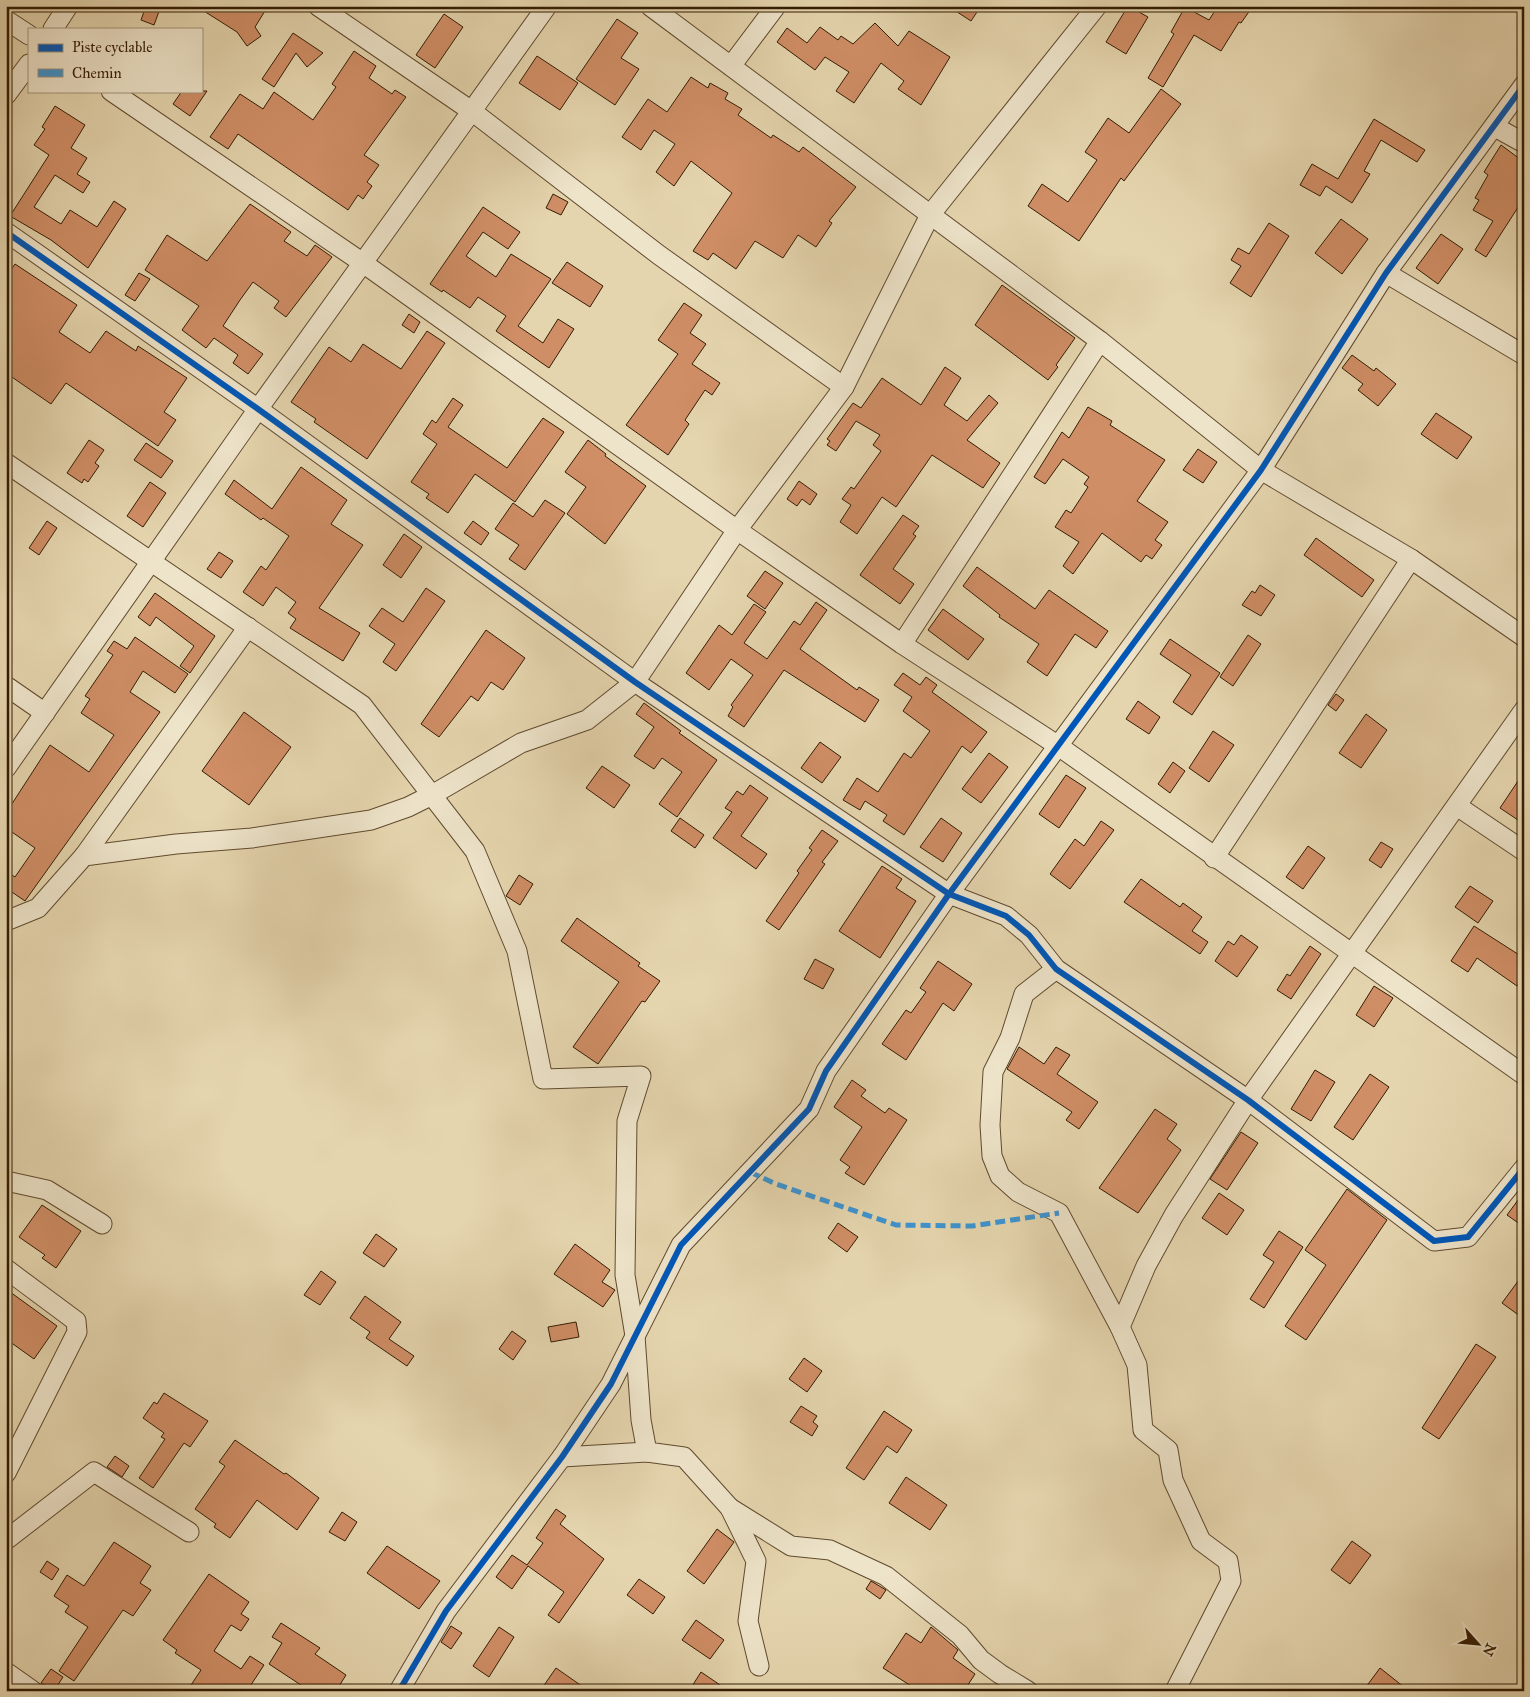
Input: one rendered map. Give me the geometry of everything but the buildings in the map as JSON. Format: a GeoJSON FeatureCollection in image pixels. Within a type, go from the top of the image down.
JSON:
{"type":"FeatureCollection","features":[{"type":"Feature","properties":{"kind":"street"},"geometry":{"type":"LineString","coordinates":[[54,28],[68,6]]}},
{"type":"Feature","properties":{"kind":"street"},"geometry":{"type":"LineString","coordinates":[[318,6],[473,112],[659,255],[844,387]]}},
{"type":"Feature","properties":{"kind":"street"},"geometry":{"type":"LineString","coordinates":[[6,768],[150,561],[547,6]]}},
{"type":"Feature","properties":{"kind":"street"},"geometry":{"type":"LineString","coordinates":[[650,6],[1100,341],[1261,470],[1411,559],[1524,637]]}},
{"type":"Feature","properties":{"kind":"street"},"geometry":{"type":"LineString","coordinates":[[731,66],[776,6]]}},
{"type":"Feature","properties":{"kind":"street"},"geometry":{"type":"LineString","coordinates":[[84,856],[176,844],[252,838],[371,820],[408,807],[432,795],[521,743],[588,720],[635,682],[737,530],[844,387],[930,215],[1097,6]]}},
{"type":"Feature","properties":{"kind":"street"},"geometry":{"type":"LineString","coordinates":[[6,20],[28,34]]}},
{"type":"Feature","properties":{"kind":"street"},"geometry":{"type":"LineString","coordinates":[[6,95],[28,65]]}},
{"type":"Feature","properties":{"kind":"street"},"geometry":{"type":"LineString","coordinates":[[399,1691],[446,1611],[562,1456],[611,1384],[681,1245],[809,1109],[826,1071],[949,894],[1261,470],[1386,273],[1524,85]]}},
{"type":"Feature","properties":{"kind":"street"},"geometry":{"type":"LineString","coordinates":[[112,92],[363,263],[737,530],[902,644],[1057,745],[1214,858],[1354,953],[1524,1075]]}},
{"type":"Feature","properties":{"kind":"street"},"geometry":{"type":"LineString","coordinates":[[1494,127],[1524,143]]}},
{"type":"Feature","properties":{"kind":"street"},"geometry":{"type":"LineString","coordinates":[[6,232],[258,409],[635,682],[949,894],[1006,916],[1029,935],[1056,969],[1248,1100],[1434,1241],[1468,1237],[1524,1168]]}},
{"type":"Feature","properties":{"kind":"street"},"geometry":{"type":"LineString","coordinates":[[1386,273],[1524,355]]}},
{"type":"Feature","properties":{"kind":"street"},"geometry":{"type":"LineString","coordinates":[[902,644],[1100,341]]}},
{"type":"Feature","properties":{"kind":"street"},"geometry":{"type":"LineString","coordinates":[[6,463],[362,705],[475,851],[517,951],[543,1079],[641,1076],[627,1121],[625,1275],[635,1336],[641,1420],[647,1452]]}},
{"type":"Feature","properties":{"kind":"street"},"geometry":{"type":"LineString","coordinates":[[1214,858],[1411,559]]}},
{"type":"Feature","properties":{"kind":"street"},"geometry":{"type":"LineString","coordinates":[[6,921],[38,908],[84,856],[248,627]]}},
{"type":"Feature","properties":{"kind":"street"},"geometry":{"type":"LineString","coordinates":[[6,686],[45,713]]}},
{"type":"Feature","properties":{"kind":"street"},"geometry":{"type":"LineString","coordinates":[[1120,1327],[1146,1266],[1174,1215],[1248,1100],[1354,953],[1524,710]]}},
{"type":"Feature","properties":{"kind":"street"},"geometry":{"type":"LineString","coordinates":[[1456,806],[1524,851]]}},
{"type":"Feature","properties":{"kind":"street"},"geometry":{"type":"LineString","coordinates":[[1056,969],[1024,994],[1010,1038],[993,1072],[990,1125],[992,1156],[1000,1176],[1018,1192],[1059,1213],[1120,1327],[1137,1365],[1143,1430],[1168,1450],[1172,1480],[1201,1541],[1228,1561],[1231,1581],[1175,1691]]}},
{"type":"Feature","properties":{"kind":"street"},"geometry":{"type":"LineString","coordinates":[[6,1181],[48,1190],[102,1224]]}},
{"type":"Feature","properties":{"kind":"street"},"geometry":{"type":"LineString","coordinates":[[6,1269],[76,1321],[77,1332],[6,1473]]}},
{"type":"Feature","properties":{"kind":"street"},"geometry":{"type":"LineString","coordinates":[[562,1456],[647,1452],[684,1457],[730,1508],[756,1561],[748,1621],[758,1666]]}},
{"type":"Feature","properties":{"kind":"street"},"geometry":{"type":"LineString","coordinates":[[6,1540],[94,1472],[189,1532]]}},
{"type":"Feature","properties":{"kind":"street"},"geometry":{"type":"LineString","coordinates":[[730,1508],[792,1546],[830,1550],[886,1576],[960,1635],[981,1660],[1028,1691]]}},
{"type":"Feature","properties":{"kind":"street"},"geometry":{"type":"LineString","coordinates":[[6,1672],[33,1691]]}},
{"type":"Feature","properties":{"kind":"marked path"},"geometry":{"type":"LineString","coordinates":[[750,1172],[776,1184],[896,1225],[972,1226],[1059,1213]]}},
{"type":"Feature","properties":{"kind":"cycle path"},"geometry":{"type":"LineString","coordinates":[[399,1691],[446,1611],[562,1457],[611,1384],[681,1245],[809,1109],[826,1071],[949,894],[1261,470],[1386,273],[1524,85]]}},
{"type":"Feature","properties":{"kind":"cycle path"},"geometry":{"type":"LineString","coordinates":[[6,232],[258,409],[635,682],[949,894],[1006,916],[1029,935],[1056,969],[1248,1100],[1434,1241],[1468,1237],[1524,1168]]}}]}
